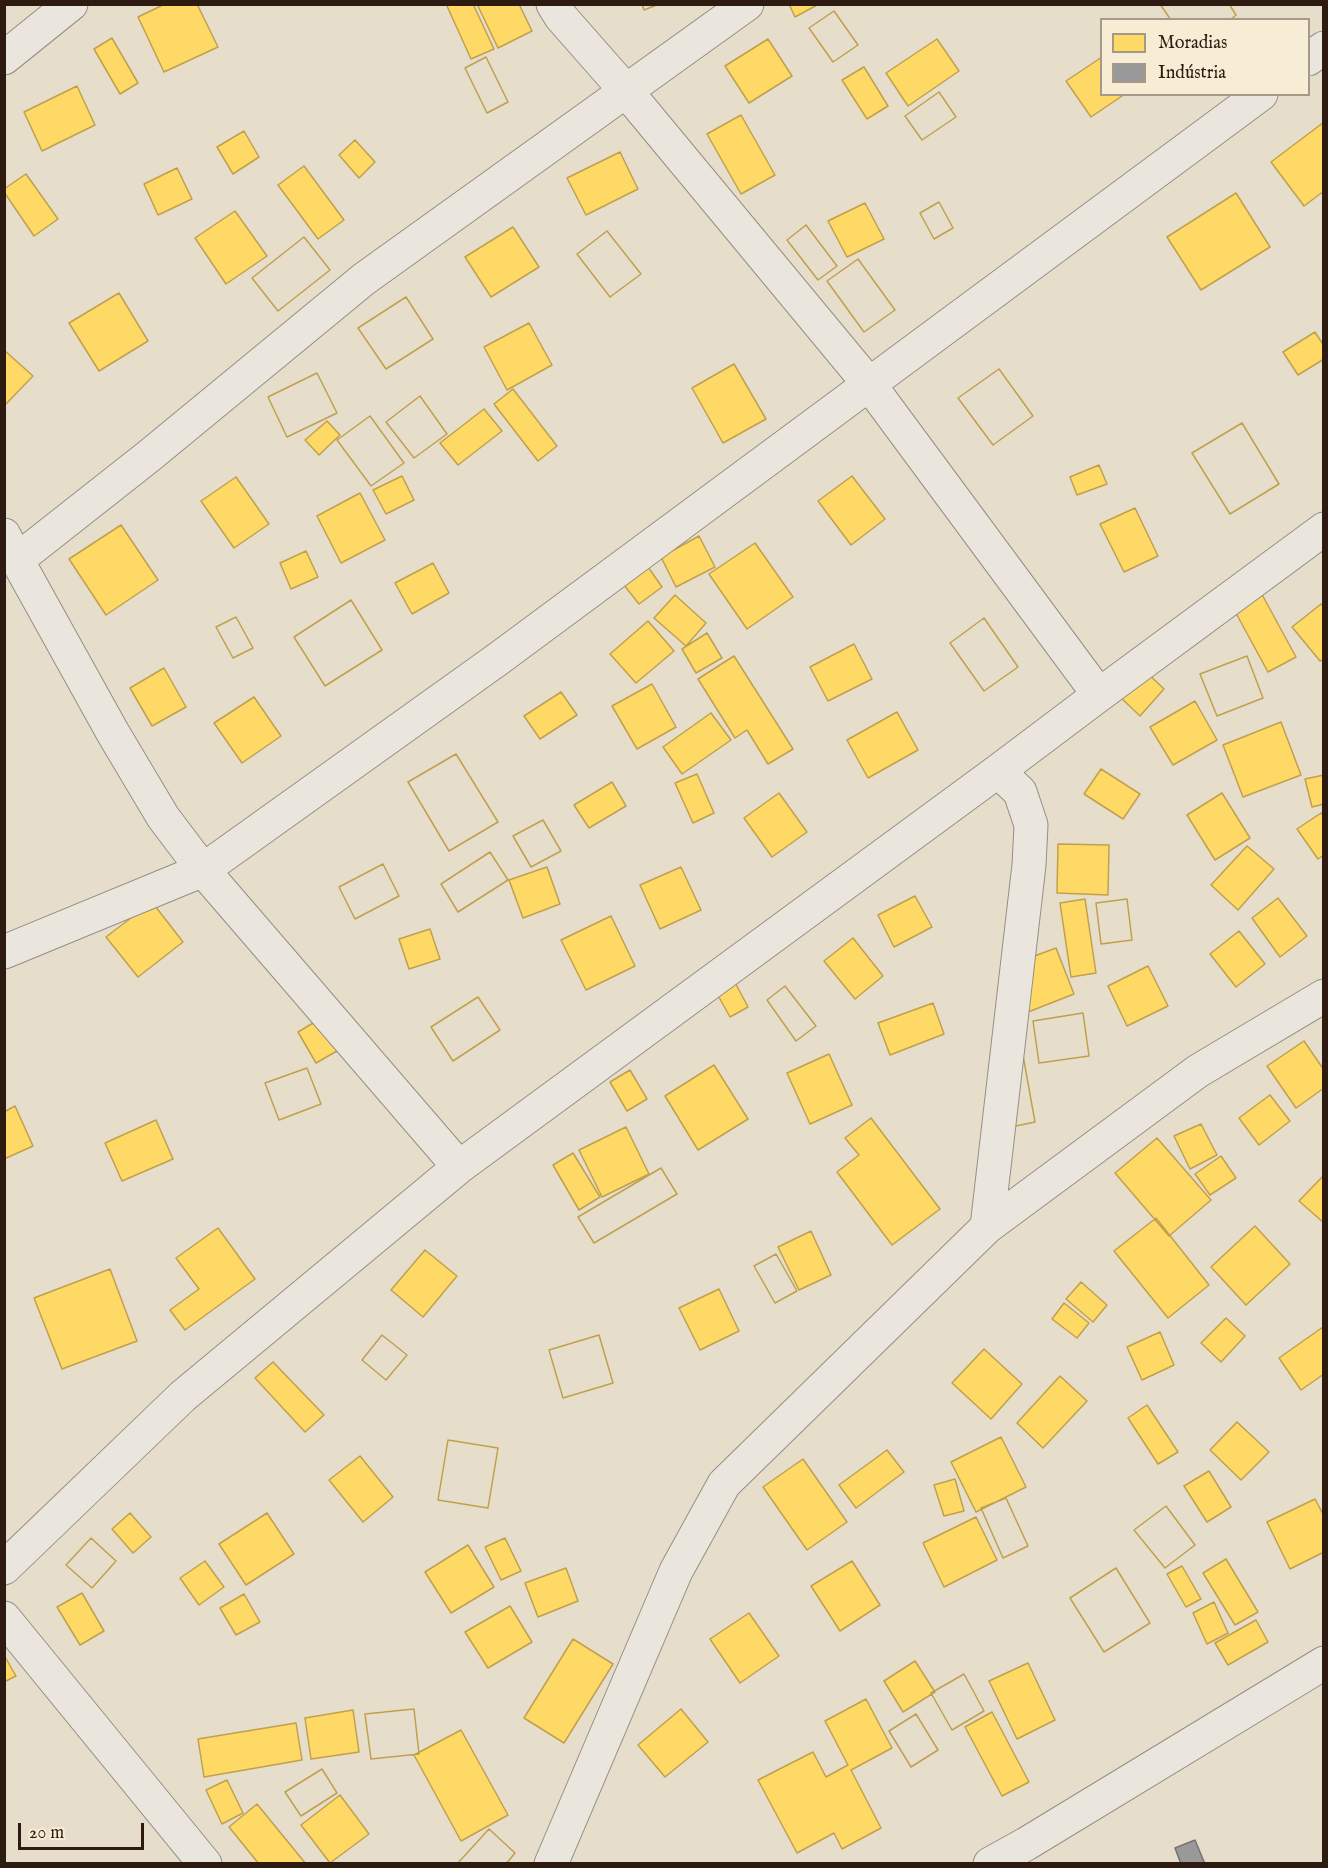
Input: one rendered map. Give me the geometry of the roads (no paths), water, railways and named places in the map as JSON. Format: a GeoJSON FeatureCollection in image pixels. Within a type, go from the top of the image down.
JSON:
{"type":"FeatureCollection","features":[{"type":"Feature","properties":{"kind":"street"},"geometry":{"type":"LineString","coordinates":[[4,58],[71,4]]}},
{"type":"Feature","properties":{"kind":"street"},"geometry":{"type":"LineString","coordinates":[[553,4],[561,17],[627,92],[869,384],[1099,695]]}},
{"type":"Feature","properties":{"kind":"street"},"geometry":{"type":"LineString","coordinates":[[459,1167],[203,870],[163,818],[113,733],[11,548],[148,456],[364,279],[747,4]]}},
{"type":"Feature","properties":{"kind":"street"},"geometry":{"type":"LineString","coordinates":[[1310,58],[1323,48]]}},
{"type":"Feature","properties":{"kind":"street"},"geometry":{"type":"LineString","coordinates":[[4,952],[203,870],[507,652],[1258,96]]}},
{"type":"Feature","properties":{"kind":"street"},"geometry":{"type":"LineString","coordinates":[[4,1568],[183,1396],[459,1167],[1323,529]]}},
{"type":"Feature","properties":{"kind":"street"},"geometry":{"type":"LineString","coordinates":[[987,1227],[1029,865],[1031,825],[1020,792],[998,771]]}},
{"type":"Feature","properties":{"kind":"street"},"geometry":{"type":"LineString","coordinates":[[551,1863],[676,1571],[724,1484],[987,1227],[1198,1071],[1323,996]]}},
{"type":"Feature","properties":{"kind":"street"},"geometry":{"type":"LineString","coordinates":[[4,1618],[205,1863]]}},
{"type":"Feature","properties":{"kind":"street"},"geometry":{"type":"LineString","coordinates":[[990,1863],[1026,1844],[1323,1663]]}}]}
